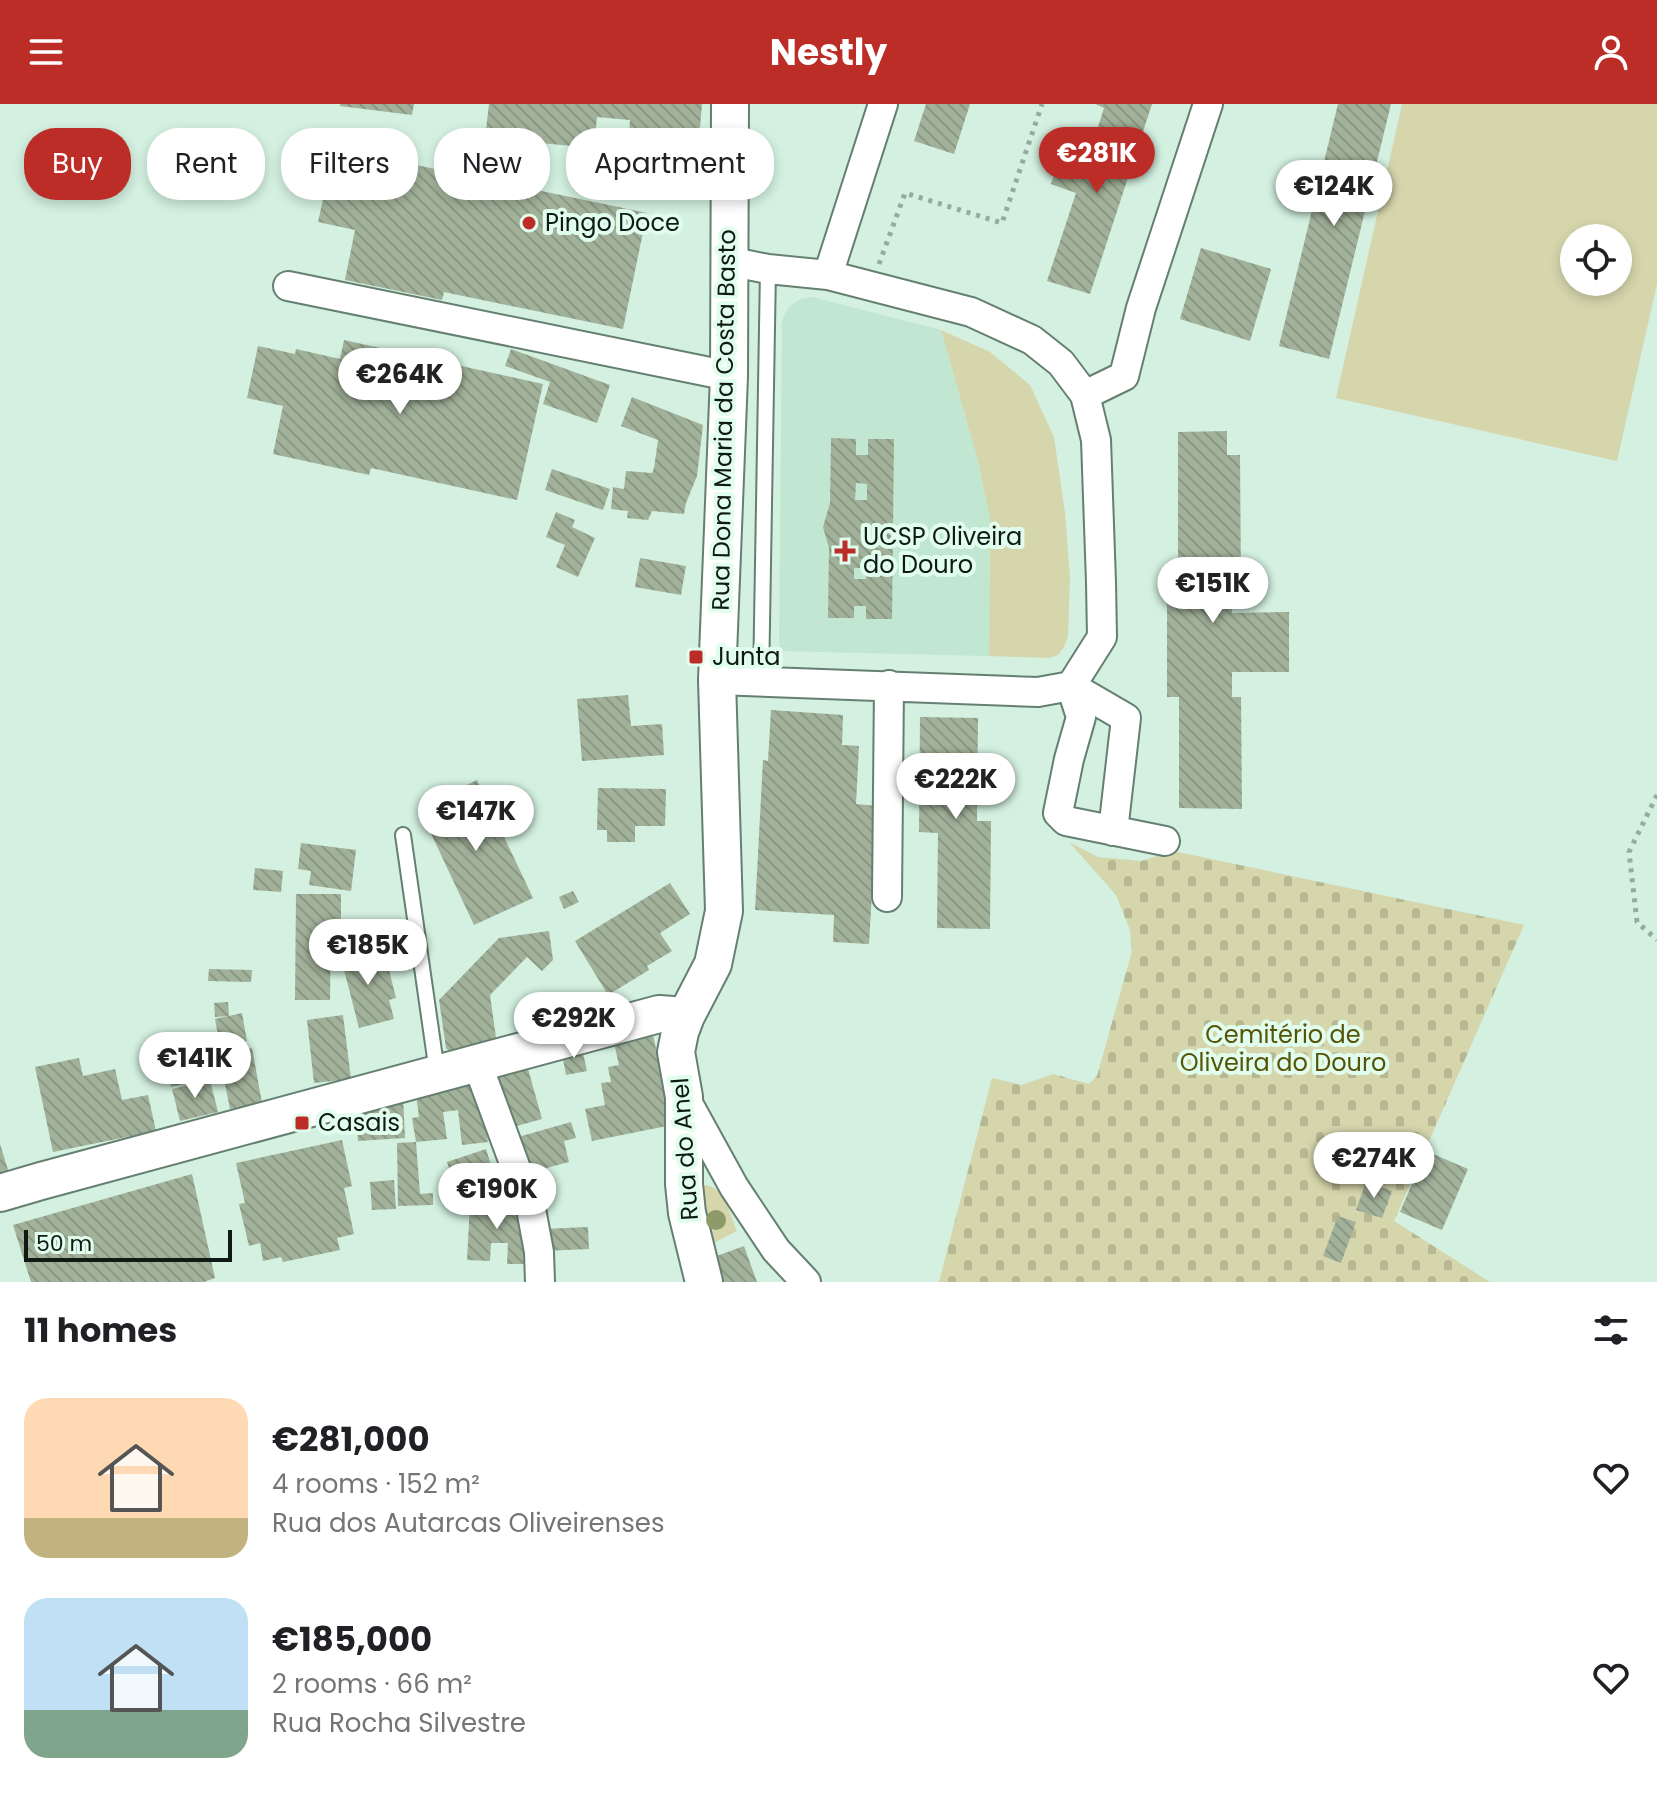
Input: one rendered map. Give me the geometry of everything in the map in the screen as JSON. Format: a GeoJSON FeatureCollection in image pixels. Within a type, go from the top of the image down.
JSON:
{"type":"FeatureCollection","features":[{"type":"Feature","properties":{"kind":"street","name":"Rua Dona Maria da Costa Basto"},"geometry":{"type":"LineString","coordinates":[[686,1016],[713,964],[724,911],[717,680],[729,376],[730,104]]}},
{"type":"Feature","properties":{"kind":"street"},"geometry":{"type":"LineString","coordinates":[[828,275],[883,104]]}},
{"type":"Feature","properties":{"kind":"street"},"geometry":{"type":"LineString","coordinates":[[1085,395],[1124,376],[1141,308],[1208,104]]}},
{"type":"Feature","properties":{"kind":"street"},"geometry":{"type":"LineString","coordinates":[[728,261],[828,275],[971,312],[1032,340],[1061,363],[1085,395],[1096,440],[1102,637],[1071,686]]}},
{"type":"Feature","properties":{"kind":"street"},"geometry":{"type":"LineString","coordinates":[[288,286],[729,376]]}},
{"type":"Feature","properties":{"kind":"street"},"geometry":{"type":"LineString","coordinates":[[717,680],[1038,692],[1071,686],[1126,718],[1113,831]]}},
{"type":"Feature","properties":{"kind":"street"},"geometry":{"type":"LineString","coordinates":[[887,897],[889,685]]}},
{"type":"Feature","properties":{"kind":"street"},"geometry":{"type":"LineString","coordinates":[[1071,686],[1081,717],[1058,813],[1066,821],[1165,841]]}},
{"type":"Feature","properties":{"kind":"street"},"geometry":{"type":"LineString","coordinates":[[0,1193],[659,1014],[686,1016]]}},
{"type":"Feature","properties":{"kind":"street","name":"Rua do Anel"},"geometry":{"type":"LineString","coordinates":[[686,1016],[676,1052],[684,1097],[684,1184],[687,1213],[704,1282]]}},
{"type":"Feature","properties":{"kind":"street"},"geometry":{"type":"LineString","coordinates":[[477,1063],[531,1209],[539,1252],[540,1282]]}},
{"type":"Feature","properties":{"kind":"street"},"geometry":{"type":"LineString","coordinates":[[684,1097],[742,1200],[776,1250],[806,1282]]}},
{"type":"Feature","properties":{"kind":"lane"},"geometry":{"type":"LineString","coordinates":[[761,682],[768,269]]}},
{"type":"Feature","properties":{"kind":"lane"},"geometry":{"type":"LineString","coordinates":[[403,835],[437,1074]]}},
{"type":"Feature","properties":{"kind":"path"},"geometry":{"type":"LineString","coordinates":[[871,285],[905,193],[1002,223],[1042,104]]}},
{"type":"Feature","properties":{"kind":"path"},"geometry":{"type":"LineString","coordinates":[[1657,795],[1629,852],[1637,922],[1657,940]]}},
{"type":"Feature","properties":{"kind":"shaded area"},"geometry":{"type":"Polygon","coordinates":[[[812,297],[941,330],[978,461],[990,518],[989,656],[779,651],[782,320],[789,307],[800,299],[812,297]]]}},
{"type":"Feature","properties":{"kind":"green space"},"geometry":{"type":"Polygon","coordinates":[[[1402,104],[1657,104],[1657,284],[1617,461],[1336,398],[1402,104]]]}},
{"type":"Feature","properties":{"kind":"green space"},"geometry":{"type":"Polygon","coordinates":[[[941,330],[990,352],[1030,385],[1054,437],[1070,576],[1068,636],[1058,655],[1049,658],[989,656],[990,518],[978,461],[941,330]]]}},
{"type":"Feature","properties":{"kind":"green space","name":"Cemitério de Oliveira do Douro"},"geometry":{"type":"Polygon","coordinates":[[[1069,842],[1098,857],[1141,861],[1173,851],[1524,925],[1394,1221],[1490,1282],[939,1282],[992,1078],[1022,1085],[1053,1074],[1089,1084],[1097,1076],[1132,951],[1130,930],[1116,895],[1069,842]]]}},
{"type":"Feature","properties":{"kind":"green space"},"geometry":{"type":"Polygon","coordinates":[[[706,1185],[718,1191],[737,1231],[706,1247],[701,1187],[706,1185]]]}},
{"type":"Feature","properties":{"kind":"building"},"geometry":{"type":"Polygon","coordinates":[[[340,104],[414,104],[412,115],[340,104]]]}},
{"type":"Feature","properties":{"kind":"building"},"geometry":{"type":"Polygon","coordinates":[[[489,104],[702,104],[700,128],[629,128],[630,120],[597,117],[596,128],[566,128],[566,145],[550,144],[550,128],[486,128],[489,104]]]}},
{"type":"Feature","properties":{"kind":"building"},"geometry":{"type":"Polygon","coordinates":[[[926,104],[970,104],[954,154],[914,141],[926,104]]]}},
{"type":"Feature","properties":{"kind":"building"},"geometry":{"type":"Polygon","coordinates":[[[1095,104],[1152,104],[1090,294],[1047,281],[1076,193],[1051,184],[1056,168],[1082,177],[1104,108],[1095,104]]]}},
{"type":"Feature","properties":{"kind":"building"},"geometry":{"type":"Polygon","coordinates":[[[1338,104],[1391,104],[1329,359],[1279,346],[1338,104]]]}},
{"type":"Feature","properties":{"kind":"building"},"geometry":{"type":"Polygon","coordinates":[[[418,165],[434,169],[434,200],[550,200],[550,193],[566,196],[566,200],[584,200],[647,213],[623,329],[444,292],[442,300],[345,280],[355,230],[318,222],[323,200],[418,200],[418,165]]]}},
{"type":"Feature","properties":{"kind":"building"},"geometry":{"type":"Polygon","coordinates":[[[1201,248],[1271,269],[1250,341],[1180,319],[1201,248]]]}},
{"type":"Feature","properties":{"kind":"building"},"geometry":{"type":"Polygon","coordinates":[[[344,340],[543,384],[517,500],[371,468],[369,475],[273,454],[283,406],[247,398],[258,346],[295,354],[296,349],[340,359],[344,340]]]}},
{"type":"Feature","properties":{"kind":"building"},"geometry":{"type":"Polygon","coordinates":[[[511,349],[610,385],[597,423],[543,404],[550,382],[505,366],[511,349]]]}},
{"type":"Feature","properties":{"kind":"building"},"geometry":{"type":"Polygon","coordinates":[[[632,397],[703,425],[697,476],[684,514],[652,511],[648,520],[627,518],[628,511],[611,509],[613,487],[624,489],[626,471],[652,473],[654,468],[658,440],[621,426],[632,397]]]}},
{"type":"Feature","properties":{"kind":"building"},"geometry":{"type":"Polygon","coordinates":[[[1227,431],[1227,455],[1240,455],[1241,588],[1232,588],[1232,613],[1289,612],[1289,672],[1232,672],[1232,697],[1241,697],[1242,809],[1179,808],[1179,697],[1167,697],[1167,589],[1178,588],[1178,432],[1227,431]]]}},
{"type":"Feature","properties":{"kind":"building"},"geometry":{"type":"Polygon","coordinates":[[[831,438],[856,439],[856,455],[868,455],[868,439],[894,439],[892,619],[866,619],[866,606],[854,606],[854,618],[828,618],[829,548],[823,527],[830,503],[831,438]],[[856,483],[855,500],[867,500],[867,484],[856,483]],[[854,568],[854,579],[866,579],[866,568],[854,568]]]}},
{"type":"Feature","properties":{"kind":"building"},"geometry":{"type":"Polygon","coordinates":[[[552,469],[610,489],[603,510],[545,490],[552,469]]]}},
{"type":"Feature","properties":{"kind":"building"},"geometry":{"type":"Polygon","coordinates":[[[556,512],[575,520],[572,527],[595,538],[578,577],[556,567],[565,545],[546,537],[556,512]]]}},
{"type":"Feature","properties":{"kind":"building"},"geometry":{"type":"Polygon","coordinates":[[[640,558],[686,566],[681,595],[635,587],[640,558]]]}},
{"type":"Feature","properties":{"kind":"building"},"geometry":{"type":"Polygon","coordinates":[[[628,695],[631,726],[662,724],[664,755],[582,761],[577,699],[628,695]]]}},
{"type":"Feature","properties":{"kind":"building"},"geometry":{"type":"Polygon","coordinates":[[[771,710],[843,715],[842,745],[859,746],[856,804],[877,806],[869,944],[833,942],[834,915],[755,910],[763,760],[768,761],[771,710]]]}},
{"type":"Feature","properties":{"kind":"building"},"geometry":{"type":"Polygon","coordinates":[[[920,717],[978,718],[977,821],[991,821],[990,929],[937,928],[938,833],[919,832],[920,717]]]}},
{"type":"Feature","properties":{"kind":"building"},"geometry":{"type":"Polygon","coordinates":[[[477,780],[533,898],[474,925],[419,808],[477,780]]]}},
{"type":"Feature","properties":{"kind":"building"},"geometry":{"type":"Polygon","coordinates":[[[598,788],[666,789],[665,826],[635,826],[635,842],[607,842],[607,830],[597,830],[598,788]]]}},
{"type":"Feature","properties":{"kind":"building"},"geometry":{"type":"Polygon","coordinates":[[[301,843],[356,850],[351,891],[309,885],[311,871],[298,869],[301,843]]]}},
{"type":"Feature","properties":{"kind":"building"},"geometry":{"type":"Polygon","coordinates":[[[255,868],[283,871],[281,892],[253,890],[255,868]]]}},
{"type":"Feature","properties":{"kind":"building"},"geometry":{"type":"Polygon","coordinates":[[[670,883],[690,914],[660,933],[672,951],[647,966],[649,970],[608,995],[575,941],[670,883]]]}},
{"type":"Feature","properties":{"kind":"building"},"geometry":{"type":"Polygon","coordinates":[[[573,891],[579,902],[564,909],[559,897],[573,891]]]}},
{"type":"Feature","properties":{"kind":"building"},"geometry":{"type":"Polygon","coordinates":[[[296,894],[341,894],[341,922],[331,922],[330,1000],[295,1000],[296,894]]]}},
{"type":"Feature","properties":{"kind":"building"},"geometry":{"type":"Polygon","coordinates":[[[549,931],[553,960],[542,971],[527,957],[490,995],[497,1045],[450,1052],[446,1048],[439,1000],[499,938],[549,931]]]}},
{"type":"Feature","properties":{"kind":"building"},"geometry":{"type":"Polygon","coordinates":[[[367,943],[373,970],[388,966],[396,998],[389,1000],[394,1019],[359,1028],[339,950],[367,943]]]}},
{"type":"Feature","properties":{"kind":"building"},"geometry":{"type":"Polygon","coordinates":[[[209,969],[252,970],[251,982],[208,981],[209,969]]]}},
{"type":"Feature","properties":{"kind":"building"},"geometry":{"type":"Polygon","coordinates":[[[228,1002],[229,1016],[242,1013],[247,1041],[220,1046],[215,1019],[228,1016],[215,1017],[214,1003],[228,1002]]]}},
{"type":"Feature","properties":{"kind":"building"},"geometry":{"type":"Polygon","coordinates":[[[343,1015],[351,1079],[314,1083],[307,1020],[343,1015]]]}},
{"type":"Feature","properties":{"kind":"building"},"geometry":{"type":"Polygon","coordinates":[[[651,1025],[672,1125],[592,1141],[585,1109],[605,1105],[601,1083],[611,1082],[608,1067],[619,1065],[612,1034],[651,1025]]]}},
{"type":"Feature","properties":{"kind":"building"},"geometry":{"type":"Polygon","coordinates":[[[581,1044],[587,1071],[566,1075],[561,1048],[581,1044]]]}},
{"type":"Feature","properties":{"kind":"building"},"geometry":{"type":"Polygon","coordinates":[[[252,1048],[262,1103],[230,1109],[219,1054],[252,1048]]]}},
{"type":"Feature","properties":{"kind":"building"},"geometry":{"type":"Polygon","coordinates":[[[79,1058],[83,1076],[115,1069],[122,1100],[148,1095],[156,1131],[53,1152],[35,1067],[79,1058]]]}},
{"type":"Feature","properties":{"kind":"building"},"geometry":{"type":"Polygon","coordinates":[[[525,1058],[542,1119],[513,1127],[496,1066],[525,1058]]]}},
{"type":"Feature","properties":{"kind":"building"},"geometry":{"type":"Polygon","coordinates":[[[202,1061],[205,1075],[193,1078],[194,1082],[171,1087],[168,1068],[202,1061]]]}},
{"type":"Feature","properties":{"kind":"building"},"geometry":{"type":"Polygon","coordinates":[[[480,1078],[488,1142],[462,1145],[458,1110],[443,1112],[447,1139],[416,1142],[412,1118],[419,1117],[415,1087],[480,1078]]]}},
{"type":"Feature","properties":{"kind":"building"},"geometry":{"type":"Polygon","coordinates":[[[210,1080],[218,1112],[180,1121],[172,1089],[210,1080]]]}},
{"type":"Feature","properties":{"kind":"building"},"geometry":{"type":"Polygon","coordinates":[[[403,1097],[405,1138],[358,1141],[355,1100],[403,1097]]]}},
{"type":"Feature","properties":{"kind":"building"},"geometry":{"type":"Polygon","coordinates":[[[571,1122],[576,1138],[564,1141],[569,1162],[520,1175],[511,1139],[571,1122]]]}},
{"type":"Feature","properties":{"kind":"building"},"geometry":{"type":"Polygon","coordinates":[[[342,1140],[352,1186],[344,1188],[354,1234],[337,1238],[340,1250],[283,1262],[281,1257],[263,1261],[260,1243],[249,1246],[239,1204],[245,1203],[236,1163],[342,1140]]]}},
{"type":"Feature","properties":{"kind":"building"},"geometry":{"type":"Polygon","coordinates":[[[416,1142],[420,1194],[433,1193],[433,1205],[398,1206],[397,1143],[416,1142]]]}},
{"type":"Feature","properties":{"kind":"building"},"geometry":{"type":"Polygon","coordinates":[[[0,1144],[9,1173],[0,1176],[0,1144]]]}},
{"type":"Feature","properties":{"kind":"building"},"geometry":{"type":"Polygon","coordinates":[[[486,1149],[497,1184],[458,1197],[447,1162],[486,1149]]]}},
{"type":"Feature","properties":{"kind":"building"},"geometry":{"type":"Polygon","coordinates":[[[1426,1151],[1468,1169],[1442,1230],[1400,1212],[1426,1151]]]}},
{"type":"Feature","properties":{"kind":"building"},"geometry":{"type":"Polygon","coordinates":[[[192,1174],[215,1278],[204,1282],[31,1282],[13,1225],[192,1174]]]}},
{"type":"Feature","properties":{"kind":"building"},"geometry":{"type":"Polygon","coordinates":[[[394,1180],[396,1209],[372,1210],[370,1182],[394,1180]]]}},
{"type":"Feature","properties":{"kind":"building"},"geometry":{"type":"Polygon","coordinates":[[[1366,1182],[1392,1191],[1382,1218],[1356,1210],[1366,1182]]]}},
{"type":"Feature","properties":{"kind":"building"},"geometry":{"type":"Polygon","coordinates":[[[470,1203],[527,1206],[524,1264],[507,1264],[508,1243],[491,1243],[490,1261],[467,1260],[470,1203]]]}},
{"type":"Feature","properties":{"kind":"building"},"geometry":{"type":"Polygon","coordinates":[[[1338,1216],[1356,1222],[1341,1263],[1323,1256],[1338,1216]]]}},
{"type":"Feature","properties":{"kind":"building"},"geometry":{"type":"Polygon","coordinates":[[[588,1227],[589,1249],[544,1251],[543,1229],[588,1227]]]}},
{"type":"Feature","properties":{"kind":"building"},"geometry":{"type":"Polygon","coordinates":[[[744,1246],[757,1282],[721,1282],[714,1257],[744,1246]]]}},
{"type":"Feature","properties":{"kind":"place","name":"Pingo Doce"},"geometry":{"type":"Point","coordinates":[529,223]}},
{"type":"Feature","properties":{"kind":"place","name":"UCSP Oliveira do Douro"},"geometry":{"type":"Point","coordinates":[845,551]}},
{"type":"Feature","properties":{"kind":"place","name":"Junta"},"geometry":{"type":"Point","coordinates":[696,657]}},
{"type":"Feature","properties":{"kind":"place","name":"Casais"},"geometry":{"type":"Point","coordinates":[302,1123]}}]}
